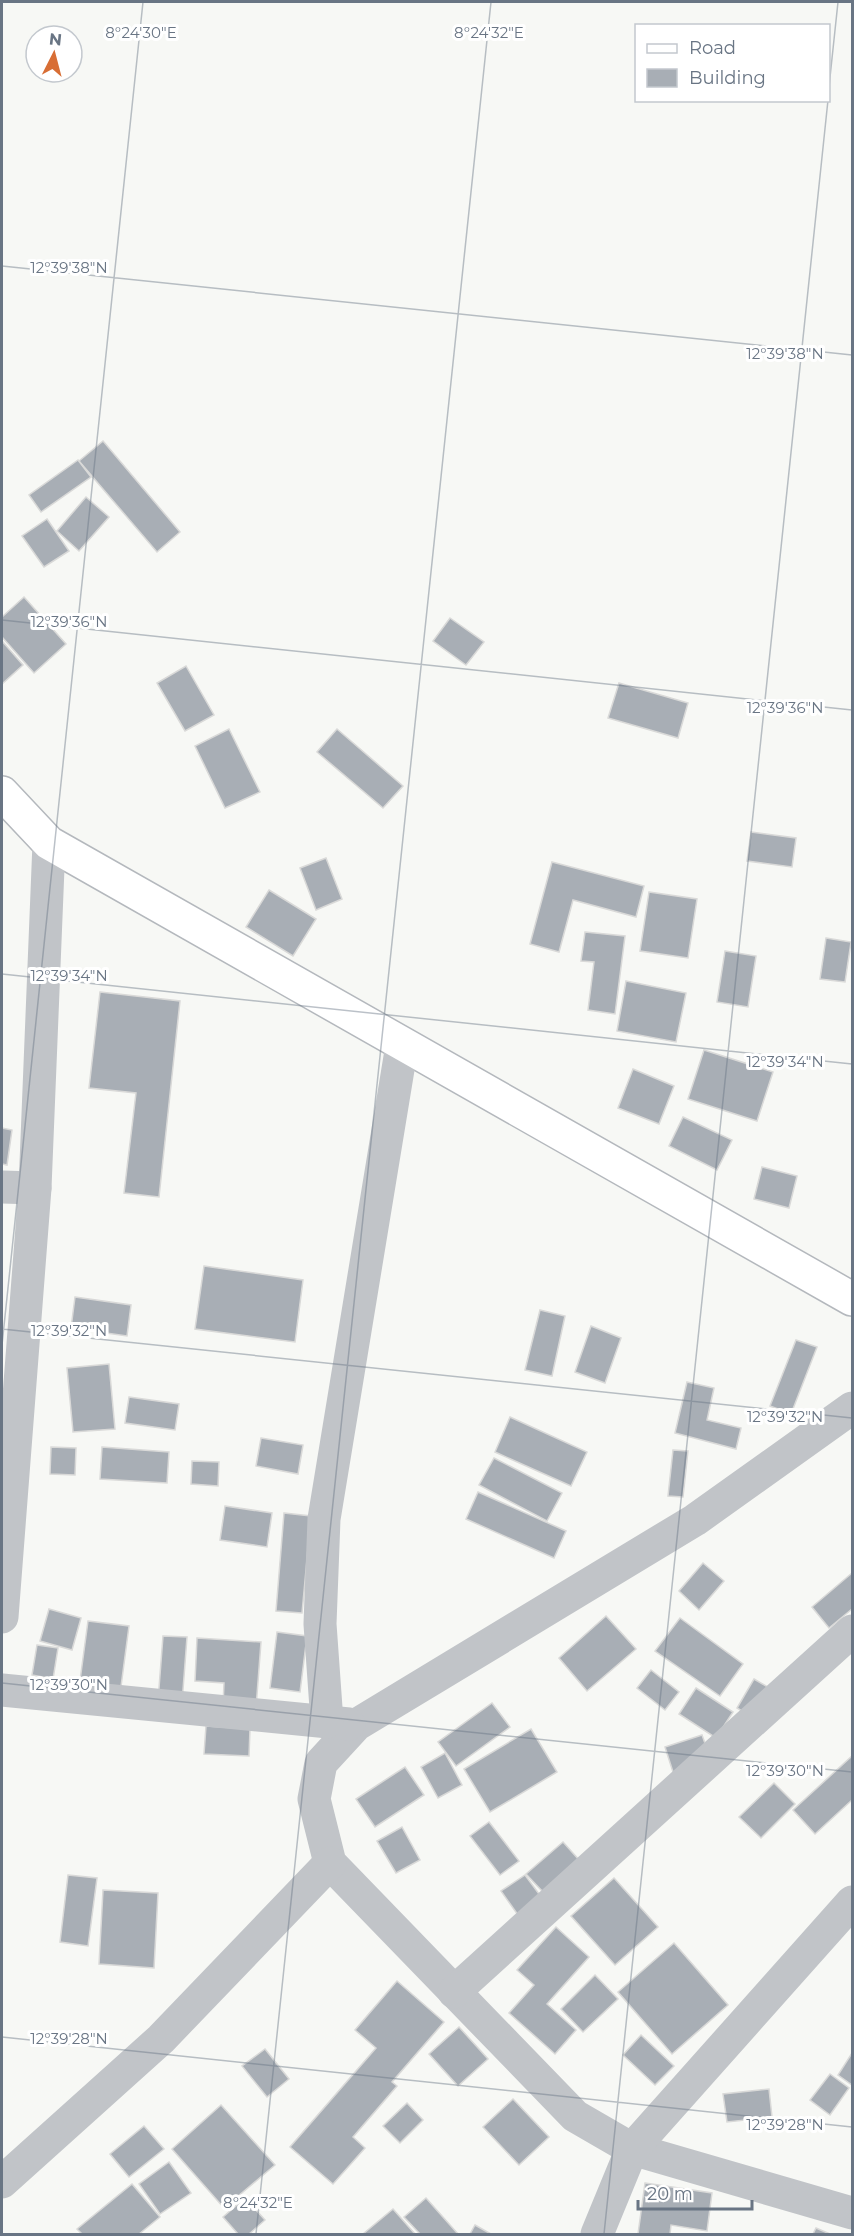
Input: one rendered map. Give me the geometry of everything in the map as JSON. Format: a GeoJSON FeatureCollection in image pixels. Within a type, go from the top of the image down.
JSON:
{"type":"FeatureCollection","features":[{"type":"Feature","properties":{"kind":"main road"},"geometry":{"type":"LineString","coordinates":[[2,793],[49,843],[852,1299]]}},
{"type":"Feature","properties":{"kind":"street"},"geometry":{"type":"LineString","coordinates":[[2,1617],[9,1411],[35,1188],[49,843]]}},
{"type":"Feature","properties":{"kind":"street"},"geometry":{"type":"LineString","coordinates":[[341,1723],[320,1624],[324,1519],[402,1045]]}},
{"type":"Feature","properties":{"kind":"street"},"geometry":{"type":"LineString","coordinates":[[2,1187],[35,1188]]}},
{"type":"Feature","properties":{"kind":"street"},"geometry":{"type":"LineString","coordinates":[[852,1408],[695,1520],[341,1723],[321,1763],[314,1799],[330,1863],[575,2116],[632,2149],[852,2213]]}},
{"type":"Feature","properties":{"kind":"street"},"geometry":{"type":"LineString","coordinates":[[454,1992],[852,1632]]}},
{"type":"Feature","properties":{"kind":"street"},"geometry":{"type":"LineString","coordinates":[[2,1690],[341,1723]]}},
{"type":"Feature","properties":{"kind":"street"},"geometry":{"type":"LineString","coordinates":[[2,2182],[161,2039],[330,1863]]}},
{"type":"Feature","properties":{"kind":"street"},"geometry":{"type":"LineString","coordinates":[[597,2235],[632,2149],[852,1902]]}},
{"type":"Feature","properties":{"kind":"building"},"geometry":{"type":"Polygon","coordinates":[[[103,441],[180,532],[157,552],[79,461],[103,441]]]}},
{"type":"Feature","properties":{"kind":"building"},"geometry":{"type":"Polygon","coordinates":[[[78,460],[91,477],[41,512],[29,495],[78,460]]]}},
{"type":"Feature","properties":{"kind":"building"},"geometry":{"type":"Polygon","coordinates":[[[86,497],[109,517],[79,551],[57,531],[86,497]]]}},
{"type":"Feature","properties":{"kind":"building"},"geometry":{"type":"Polygon","coordinates":[[[47,519],[69,551],[44,567],[22,536],[47,519]]]}},
{"type":"Feature","properties":{"kind":"building"},"geometry":{"type":"Polygon","coordinates":[[[24,597],[66,644],[34,673],[2,637],[2,617],[24,597]]]}},
{"type":"Feature","properties":{"kind":"building"},"geometry":{"type":"Polygon","coordinates":[[[450,618],[484,642],[466,665],[433,641],[450,618]]]}},
{"type":"Feature","properties":{"kind":"building"},"geometry":{"type":"Polygon","coordinates":[[[2,641],[23,665],[2,684],[2,641]]]}},
{"type":"Feature","properties":{"kind":"building"},"geometry":{"type":"Polygon","coordinates":[[[186,666],[214,715],[185,731],[157,683],[186,666]]]}},
{"type":"Feature","properties":{"kind":"building"},"geometry":{"type":"Polygon","coordinates":[[[619,683],[688,703],[678,738],[608,718],[619,683]]]}},
{"type":"Feature","properties":{"kind":"building"},"geometry":{"type":"Polygon","coordinates":[[[229,729],[260,792],[225,808],[195,746],[229,729]]]}},
{"type":"Feature","properties":{"kind":"building"},"geometry":{"type":"Polygon","coordinates":[[[337,729],[403,786],[383,808],[317,752],[337,729]]]}},
{"type":"Feature","properties":{"kind":"building"},"geometry":{"type":"Polygon","coordinates":[[[751,832],[796,838],[792,867],[747,861],[751,832]]]}},
{"type":"Feature","properties":{"kind":"building"},"geometry":{"type":"Polygon","coordinates":[[[326,858],[342,899],[316,910],[300,868],[326,858]]]}},
{"type":"Feature","properties":{"kind":"building"},"geometry":{"type":"Polygon","coordinates":[[[552,862],[644,886],[636,917],[573,900],[559,952],[530,944],[552,862]]]}},
{"type":"Feature","properties":{"kind":"building"},"geometry":{"type":"Polygon","coordinates":[[[269,890],[316,919],[293,956],[246,927],[269,890]]]}},
{"type":"Feature","properties":{"kind":"building"},"geometry":{"type":"Polygon","coordinates":[[[649,892],[697,899],[688,958],[640,951],[649,892]]]}},
{"type":"Feature","properties":{"kind":"building"},"geometry":{"type":"Polygon","coordinates":[[[585,932],[625,936],[615,1014],[588,1010],[594,962],[581,961],[585,932]]]}},
{"type":"Feature","properties":{"kind":"building"},"geometry":{"type":"Polygon","coordinates":[[[826,938],[851,942],[845,982],[820,979],[826,938]]]}},
{"type":"Feature","properties":{"kind":"building"},"geometry":{"type":"Polygon","coordinates":[[[725,951],[756,956],[748,1007],[717,1002],[725,951]]]}},
{"type":"Feature","properties":{"kind":"building"},"geometry":{"type":"Polygon","coordinates":[[[626,981],[686,993],[676,1042],[617,1031],[626,981]]]}},
{"type":"Feature","properties":{"kind":"building"},"geometry":{"type":"Polygon","coordinates":[[[100,992],[180,1001],[159,1197],[124,1193],[136,1093],[89,1088],[100,992]]]}},
{"type":"Feature","properties":{"kind":"building"},"geometry":{"type":"Polygon","coordinates":[[[704,1050],[773,1072],[757,1121],[688,1099],[704,1050]]]}},
{"type":"Feature","properties":{"kind":"building"},"geometry":{"type":"Polygon","coordinates":[[[633,1069],[674,1086],[659,1124],[618,1108],[633,1069]]]}},
{"type":"Feature","properties":{"kind":"building"},"geometry":{"type":"Polygon","coordinates":[[[683,1117],[732,1140],[717,1170],[669,1146],[683,1117]]]}},
{"type":"Feature","properties":{"kind":"building"},"geometry":{"type":"Polygon","coordinates":[[[2,1128],[12,1130],[7,1165],[2,1164],[2,1128]]]}},
{"type":"Feature","properties":{"kind":"building"},"geometry":{"type":"Polygon","coordinates":[[[762,1167],[797,1176],[789,1208],[754,1199],[762,1167]]]}},
{"type":"Feature","properties":{"kind":"building"},"geometry":{"type":"Polygon","coordinates":[[[204,1266],[303,1280],[295,1342],[195,1329],[204,1266]]]}},
{"type":"Feature","properties":{"kind":"building"},"geometry":{"type":"Polygon","coordinates":[[[75,1297],[131,1305],[127,1336],[71,1328],[75,1297]]]}},
{"type":"Feature","properties":{"kind":"building"},"geometry":{"type":"Polygon","coordinates":[[[540,1310],[565,1316],[552,1376],[525,1370],[540,1310]]]}},
{"type":"Feature","properties":{"kind":"building"},"geometry":{"type":"Polygon","coordinates":[[[591,1326],[621,1338],[605,1383],[575,1372],[591,1326]]]}},
{"type":"Feature","properties":{"kind":"building"},"geometry":{"type":"Polygon","coordinates":[[[796,1340],[817,1347],[791,1414],[770,1406],[796,1340]]]}},
{"type":"Feature","properties":{"kind":"building"},"geometry":{"type":"Polygon","coordinates":[[[109,1364],[115,1429],[73,1432],[67,1368],[109,1364]]]}},
{"type":"Feature","properties":{"kind":"building"},"geometry":{"type":"Polygon","coordinates":[[[687,1382],[714,1388],[707,1420],[741,1428],[736,1449],[675,1433],[687,1382]]]}},
{"type":"Feature","properties":{"kind":"building"},"geometry":{"type":"Polygon","coordinates":[[[129,1397],[179,1404],[175,1430],[125,1423],[129,1397]]]}},
{"type":"Feature","properties":{"kind":"building"},"geometry":{"type":"Polygon","coordinates":[[[510,1417],[587,1452],[571,1486],[495,1452],[510,1417]]]}},
{"type":"Feature","properties":{"kind":"building"},"geometry":{"type":"Polygon","coordinates":[[[261,1438],[303,1445],[298,1474],[256,1466],[261,1438]]]}},
{"type":"Feature","properties":{"kind":"building"},"geometry":{"type":"Polygon","coordinates":[[[51,1447],[76,1448],[75,1475],[50,1474],[51,1447]]]}},
{"type":"Feature","properties":{"kind":"building"},"geometry":{"type":"Polygon","coordinates":[[[102,1447],[169,1452],[167,1483],[100,1479],[102,1447]]]}},
{"type":"Feature","properties":{"kind":"building"},"geometry":{"type":"Polygon","coordinates":[[[673,1450],[688,1451],[683,1497],[668,1496],[673,1450]]]}},
{"type":"Feature","properties":{"kind":"building"},"geometry":{"type":"Polygon","coordinates":[[[494,1458],[562,1493],[547,1521],[479,1485],[494,1458]]]}},
{"type":"Feature","properties":{"kind":"building"},"geometry":{"type":"Polygon","coordinates":[[[192,1461],[219,1462],[218,1486],[191,1484],[192,1461]]]}},
{"type":"Feature","properties":{"kind":"building"},"geometry":{"type":"Polygon","coordinates":[[[478,1492],[566,1531],[554,1558],[466,1519],[478,1492]]]}},
{"type":"Feature","properties":{"kind":"building"},"geometry":{"type":"Polygon","coordinates":[[[225,1506],[272,1513],[267,1547],[220,1540],[225,1506]]]}},
{"type":"Feature","properties":{"kind":"building"},"geometry":{"type":"Polygon","coordinates":[[[284,1513],[311,1516],[302,1613],[276,1611],[284,1513]]]}},
{"type":"Feature","properties":{"kind":"building"},"geometry":{"type":"Polygon","coordinates":[[[703,1563],[724,1581],[699,1610],[679,1591],[703,1563]]]}},
{"type":"Feature","properties":{"kind":"building"},"geometry":{"type":"Polygon","coordinates":[[[852,1573],[852,1609],[829,1628],[812,1607],[852,1573]]]}},
{"type":"Feature","properties":{"kind":"building"},"geometry":{"type":"Polygon","coordinates":[[[49,1609],[81,1618],[72,1650],[40,1641],[49,1609]]]}},
{"type":"Feature","properties":{"kind":"building"},"geometry":{"type":"Polygon","coordinates":[[[606,1616],[636,1649],[587,1691],[559,1658],[606,1616]]]}},
{"type":"Feature","properties":{"kind":"building"},"geometry":{"type":"Polygon","coordinates":[[[680,1618],[743,1664],[720,1696],[655,1651],[680,1618]]]}},
{"type":"Feature","properties":{"kind":"building"},"geometry":{"type":"Polygon","coordinates":[[[88,1621],[129,1626],[120,1694],[79,1688],[88,1621]]]}},
{"type":"Feature","properties":{"kind":"building"},"geometry":{"type":"Polygon","coordinates":[[[277,1632],[307,1636],[300,1692],[270,1688],[277,1632]]]}},
{"type":"Feature","properties":{"kind":"building"},"geometry":{"type":"Polygon","coordinates":[[[163,1636],[187,1637],[182,1703],[158,1701],[163,1636]]]}},
{"type":"Feature","properties":{"kind":"building"},"geometry":{"type":"Polygon","coordinates":[[[197,1638],[261,1642],[256,1708],[223,1706],[224,1683],[195,1681],[197,1638]]]}},
{"type":"Feature","properties":{"kind":"building"},"geometry":{"type":"Polygon","coordinates":[[[37,1645],[58,1648],[53,1679],[32,1675],[37,1645]]]}},
{"type":"Feature","properties":{"kind":"building"},"geometry":{"type":"Polygon","coordinates":[[[651,1670],[679,1692],[665,1710],[637,1688],[651,1670]]]}},
{"type":"Feature","properties":{"kind":"building"},"geometry":{"type":"Polygon","coordinates":[[[754,1679],[773,1690],[755,1719],[737,1708],[754,1679]]]}},
{"type":"Feature","properties":{"kind":"building"},"geometry":{"type":"Polygon","coordinates":[[[696,1688],[733,1712],[716,1738],[679,1714],[696,1688]]]}},
{"type":"Feature","properties":{"kind":"building"},"geometry":{"type":"Polygon","coordinates":[[[492,1703],[510,1727],[456,1766],[438,1742],[492,1703]]]}},
{"type":"Feature","properties":{"kind":"building"},"geometry":{"type":"Polygon","coordinates":[[[206,1726],[250,1729],[249,1756],[204,1754],[206,1726]]]}},
{"type":"Feature","properties":{"kind":"building"},"geometry":{"type":"Polygon","coordinates":[[[531,1729],[557,1772],[490,1812],[464,1769],[531,1729]]]}},
{"type":"Feature","properties":{"kind":"building"},"geometry":{"type":"Polygon","coordinates":[[[702,1735],[711,1760],[673,1772],[665,1747],[702,1735]]]}},
{"type":"Feature","properties":{"kind":"building"},"geometry":{"type":"Polygon","coordinates":[[[445,1753],[462,1785],[438,1798],[421,1767],[445,1753]]]}},
{"type":"Feature","properties":{"kind":"building"},"geometry":{"type":"Polygon","coordinates":[[[852,1756],[852,1800],[815,1834],[793,1810],[852,1756]]]}},
{"type":"Feature","properties":{"kind":"building"},"geometry":{"type":"Polygon","coordinates":[[[405,1767],[424,1795],[375,1827],[356,1799],[405,1767]]]}},
{"type":"Feature","properties":{"kind":"building"},"geometry":{"type":"Polygon","coordinates":[[[774,1783],[795,1804],[761,1838],[739,1817],[774,1783]]]}},
{"type":"Feature","properties":{"kind":"building"},"geometry":{"type":"Polygon","coordinates":[[[489,1822],[519,1861],[500,1875],[470,1836],[489,1822]]]}},
{"type":"Feature","properties":{"kind":"building"},"geometry":{"type":"Polygon","coordinates":[[[402,1827],[420,1860],[396,1873],[377,1841],[402,1827]]]}},
{"type":"Feature","properties":{"kind":"building"},"geometry":{"type":"Polygon","coordinates":[[[563,1842],[580,1861],[544,1893],[526,1874],[563,1842]]]}},
{"type":"Feature","properties":{"kind":"building"},"geometry":{"type":"Polygon","coordinates":[[[68,1875],[97,1878],[88,1946],[60,1942],[68,1875]]]}},
{"type":"Feature","properties":{"kind":"building"},"geometry":{"type":"Polygon","coordinates":[[[525,1875],[542,1898],[518,1915],[501,1891],[525,1875]]]}},
{"type":"Feature","properties":{"kind":"building"},"geometry":{"type":"Polygon","coordinates":[[[614,1878],[658,1927],[615,1965],[571,1916],[614,1878]]]}},
{"type":"Feature","properties":{"kind":"building"},"geometry":{"type":"Polygon","coordinates":[[[103,1890],[158,1893],[154,1968],[99,1964],[103,1890]]]}},
{"type":"Feature","properties":{"kind":"building"},"geometry":{"type":"Polygon","coordinates":[[[556,1927],[589,1957],[547,2004],[576,2030],[555,2054],[509,2013],[534,1985],[517,1970],[556,1927]]]}},
{"type":"Feature","properties":{"kind":"building"},"geometry":{"type":"Polygon","coordinates":[[[674,1943],[728,2005],[672,2054],[618,1992],[674,1943]]]}},
{"type":"Feature","properties":{"kind":"building"},"geometry":{"type":"Polygon","coordinates":[[[595,1975],[618,1999],[583,2032],[561,2009],[595,1975]]]}},
{"type":"Feature","properties":{"kind":"building"},"geometry":{"type":"Polygon","coordinates":[[[397,1981],[444,2022],[392,2082],[397,2086],[353,2137],[365,2148],[333,2184],[290,2147],[376,2048],[355,2030],[397,1981]]]}},
{"type":"Feature","properties":{"kind":"building"},"geometry":{"type":"Polygon","coordinates":[[[459,2027],[488,2059],[458,2086],[429,2054],[459,2027]]]}},
{"type":"Feature","properties":{"kind":"building"},"geometry":{"type":"Polygon","coordinates":[[[641,2035],[674,2066],[655,2085],[623,2055],[641,2035]]]}},
{"type":"Feature","properties":{"kind":"building"},"geometry":{"type":"Polygon","coordinates":[[[265,2049],[289,2079],[267,2097],[242,2066],[265,2049]]]}},
{"type":"Feature","properties":{"kind":"building"},"geometry":{"type":"Polygon","coordinates":[[[852,2053],[852,2085],[838,2075],[852,2053]]]}},
{"type":"Feature","properties":{"kind":"building"},"geometry":{"type":"Polygon","coordinates":[[[830,2074],[849,2088],[830,2115],[810,2100],[830,2074]]]}},
{"type":"Feature","properties":{"kind":"building"},"geometry":{"type":"Polygon","coordinates":[[[769,2089],[772,2117],[727,2122],[723,2094],[769,2089]]]}},
{"type":"Feature","properties":{"kind":"building"},"geometry":{"type":"Polygon","coordinates":[[[513,2099],[549,2137],[519,2165],[483,2127],[513,2099]]]}},
{"type":"Feature","properties":{"kind":"building"},"geometry":{"type":"Polygon","coordinates":[[[407,2103],[423,2120],[400,2143],[383,2126],[407,2103]]]}},
{"type":"Feature","properties":{"kind":"building"},"geometry":{"type":"Polygon","coordinates":[[[221,2105],[275,2165],[224,2208],[172,2149],[221,2105]]]}},
{"type":"Feature","properties":{"kind":"building"},"geometry":{"type":"Polygon","coordinates":[[[144,2126],[164,2149],[129,2177],[110,2154],[144,2126]]]}},
{"type":"Feature","properties":{"kind":"building"},"geometry":{"type":"Polygon","coordinates":[[[169,2162],[191,2193],[160,2214],[139,2184],[169,2162]]]}},
{"type":"Feature","properties":{"kind":"building"},"geometry":{"type":"Polygon","coordinates":[[[645,2183],[712,2193],[707,2231],[671,2225],[670,2234],[638,2234],[645,2183]]]}},
{"type":"Feature","properties":{"kind":"building"},"geometry":{"type":"Polygon","coordinates":[[[132,2184],[160,2217],[139,2234],[82,2234],[77,2229],[132,2184]]]}},
{"type":"Feature","properties":{"kind":"building"},"geometry":{"type":"Polygon","coordinates":[[[245,2198],[265,2220],[249,2234],[238,2234],[223,2217],[245,2198]]]}},
{"type":"Feature","properties":{"kind":"building"},"geometry":{"type":"Polygon","coordinates":[[[426,2198],[458,2234],[420,2234],[404,2217],[426,2198]]]}},
{"type":"Feature","properties":{"kind":"building"},"geometry":{"type":"Polygon","coordinates":[[[393,2209],[415,2234],[363,2234],[393,2209]]]}},
{"type":"Feature","properties":{"kind":"building"},"geometry":{"type":"Polygon","coordinates":[[[475,2225],[491,2234],[470,2234],[475,2225]]]}},
{"type":"Feature","properties":{"kind":"building"},"geometry":{"type":"Polygon","coordinates":[[[816,2228],[830,2234],[813,2234],[816,2228]]]}}]}
